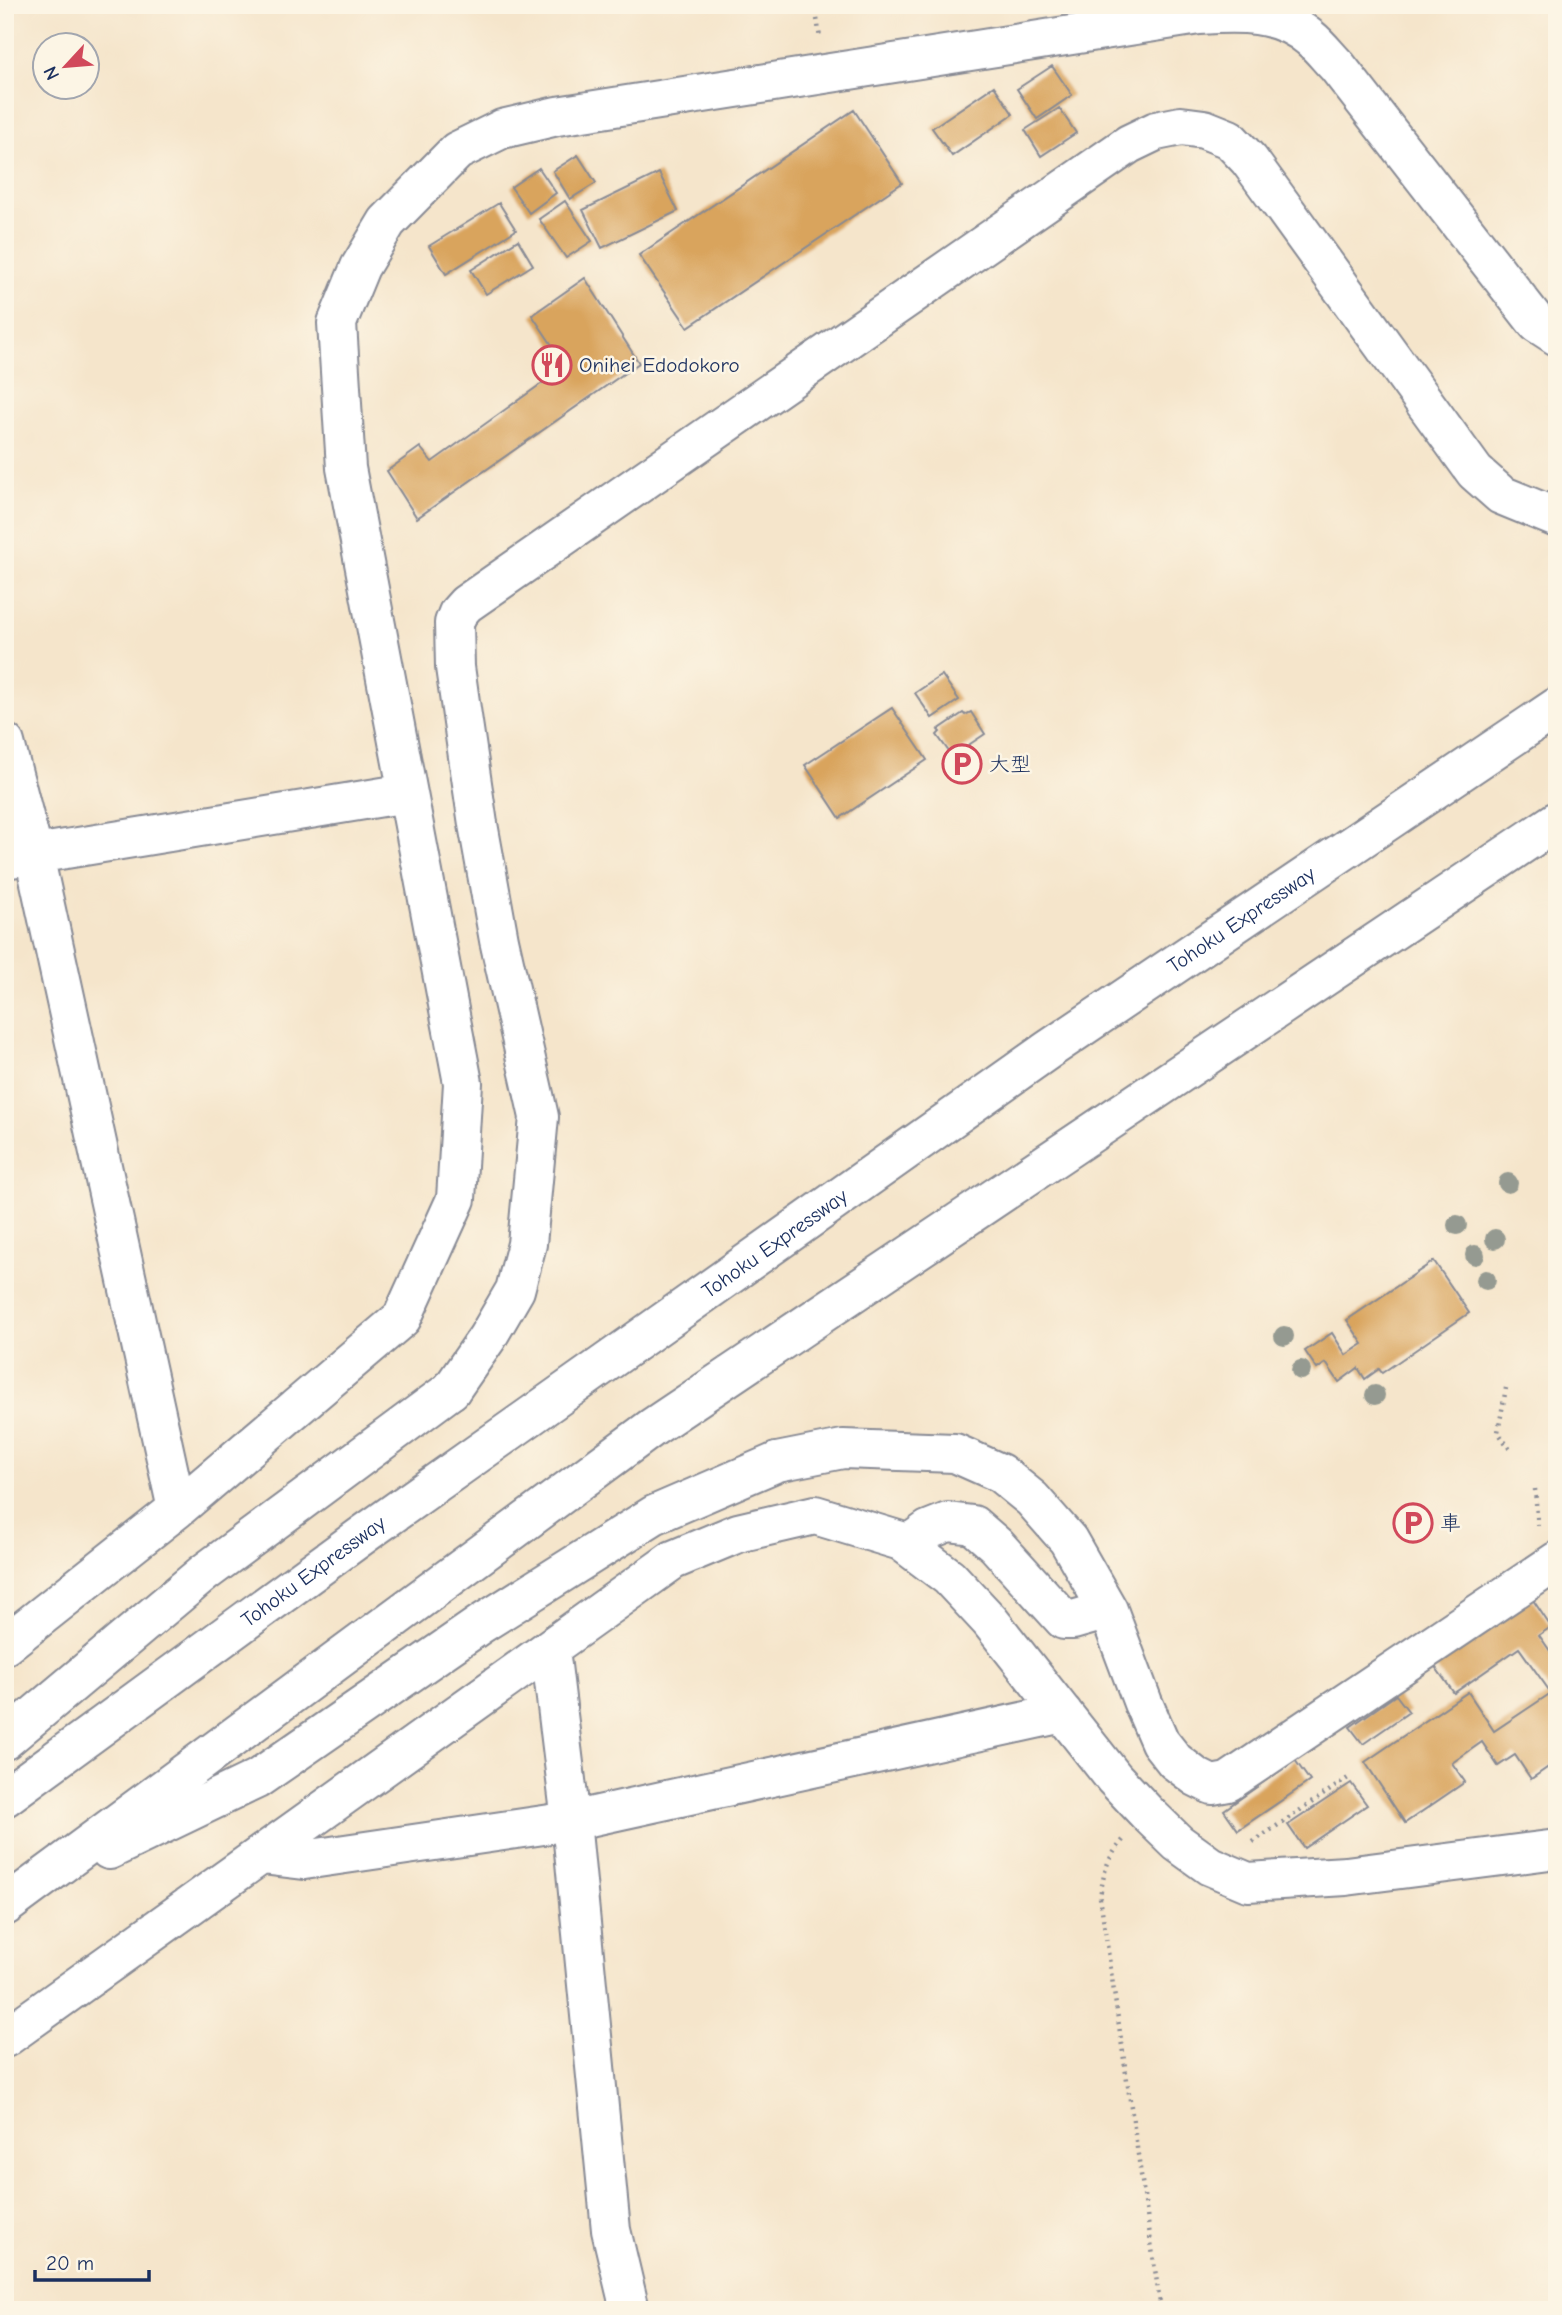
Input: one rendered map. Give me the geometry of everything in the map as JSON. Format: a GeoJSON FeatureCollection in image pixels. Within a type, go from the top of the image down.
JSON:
{"type":"FeatureCollection","features":[{"type":"Feature","properties":{"kind":"main road"},"geometry":{"type":"LineString","coordinates":[[5,1645],[177,1509],[402,1318],[456,1199],[463,1083],[346,468],[337,323],[360,267],[387,222],[457,151],[502,129],[557,116],[1199,15],[1234,12],[1275,17],[1310,37],[1337,66],[1537,323],[1557,336]]}},
{"type":"Feature","properties":{"kind":"main road"},"geometry":{"type":"LineString","coordinates":[[5,1740],[204,1573],[451,1390],[487,1338],[514,1290],[527,1244],[539,1117],[499,940],[463,722],[454,623],[457,614],[466,604],[1129,144],[1156,131],[1181,125],[1204,129],[1229,139],[1249,160],[1475,472],[1501,495],[1557,518]]}},
{"type":"Feature","properties":{"kind":"main road","name":"Tohoku Expressway"},"geometry":{"type":"LineString","coordinates":[[5,1797],[367,1531],[1037,1058],[1557,707]]}},
{"type":"Feature","properties":{"kind":"main road"},"geometry":{"type":"LineString","coordinates":[[5,743],[20,857],[177,1509]]}},
{"type":"Feature","properties":{"kind":"main road"},"geometry":{"type":"LineString","coordinates":[[20,857],[407,793]]}},
{"type":"Feature","properties":{"kind":"main road"},"geometry":{"type":"LineString","coordinates":[[16,1897],[653,1427],[1557,821]]}},
{"type":"Feature","properties":{"kind":"main road"},"geometry":{"type":"LineString","coordinates":[[16,1897],[257,1779],[481,1624],[654,1515],[777,1462],[843,1450],[956,1453],[1000,1473],[1032,1499],[1068,1540],[1108,1610],[1160,1742],[1175,1761],[1212,1785],[1228,1782],[1548,1550]]}},
{"type":"Feature","properties":{"kind":"main road"},"geometry":{"type":"LineString","coordinates":[[5,2038],[673,1560],[738,1533],[815,1515],[901,1541],[949,1577],[990,1620],[1114,1778],[1178,1843],[1210,1866],[1248,1882],[1346,1876],[1557,1849]]}},
{"type":"Feature","properties":{"kind":"main road"},"geometry":{"type":"LineString","coordinates":[[907,1545],[928,1530],[948,1522],[973,1525],[996,1545],[1064,1620],[1108,1610]]}},
{"type":"Feature","properties":{"kind":"main road"},"geometry":{"type":"LineString","coordinates":[[550,1649],[571,1821],[611,2230],[630,2310]]}},
{"type":"Feature","properties":{"kind":"main road"},"geometry":{"type":"LineString","coordinates":[[262,1855],[304,1860],[571,1821],[1063,1713]]}},
{"type":"Feature","properties":{"kind":"path"},"geometry":{"type":"LineString","coordinates":[[1506,1388],[1498,1432],[1511,1451]]}},
{"type":"Feature","properties":{"kind":"path"},"geometry":{"type":"LineString","coordinates":[[1535,1489],[1548,1550]]}},
{"type":"Feature","properties":{"kind":"path"},"geometry":{"type":"LineString","coordinates":[[1247,1847],[1348,1778]]}},
{"type":"Feature","properties":{"kind":"path"},"geometry":{"type":"LineString","coordinates":[[1147,1813],[1110,1855],[1100,1897],[1161,2310]]}},
{"type":"Feature","properties":{"kind":"building"},"geometry":{"type":"Polygon","coordinates":[[[1052,66],[1072,95],[1037,119],[1017,89],[1052,66]]]}},
{"type":"Feature","properties":{"kind":"building"},"geometry":{"type":"Polygon","coordinates":[[[994,86],[1013,114],[952,156],[932,128],[994,86]]]}},
{"type":"Feature","properties":{"kind":"building"},"geometry":{"type":"Polygon","coordinates":[[[1059,108],[1076,133],[1041,156],[1025,130],[1059,108]]]}},
{"type":"Feature","properties":{"kind":"building"},"geometry":{"type":"Polygon","coordinates":[[[854,110],[902,183],[688,327],[639,255],[854,110]]]}},
{"type":"Feature","properties":{"kind":"building"},"geometry":{"type":"Polygon","coordinates":[[[578,155],[596,183],[570,199],[553,171],[578,155]]]}},
{"type":"Feature","properties":{"kind":"building"},"geometry":{"type":"Polygon","coordinates":[[[539,168],[556,193],[529,213],[511,187],[539,168]]]}},
{"type":"Feature","properties":{"kind":"building"},"geometry":{"type":"Polygon","coordinates":[[[659,173],[678,211],[602,248],[583,210],[659,173]]]}},
{"type":"Feature","properties":{"kind":"building"},"geometry":{"type":"Polygon","coordinates":[[[565,201],[592,241],[566,258],[539,219],[565,201]]]}},
{"type":"Feature","properties":{"kind":"building"},"geometry":{"type":"Polygon","coordinates":[[[499,203],[516,230],[446,274],[429,246],[499,203]]]}},
{"type":"Feature","properties":{"kind":"building"},"geometry":{"type":"Polygon","coordinates":[[[518,240],[533,265],[486,294],[471,270],[518,240]]]}},
{"type":"Feature","properties":{"kind":"building"},"geometry":{"type":"Polygon","coordinates":[[[585,278],[639,363],[417,518],[387,471],[420,447],[432,462],[566,366],[532,315],[585,278]]]}},
{"type":"Feature","properties":{"kind":"building"},"geometry":{"type":"Polygon","coordinates":[[[942,675],[959,700],[932,718],[915,693],[942,675]]]}},
{"type":"Feature","properties":{"kind":"building"},"geometry":{"type":"Polygon","coordinates":[[[892,708],[927,760],[840,818],[805,765],[892,708]]]}},
{"type":"Feature","properties":{"kind":"building"},"geometry":{"type":"Polygon","coordinates":[[[971,712],[985,734],[952,756],[937,735],[940,732],[938,730],[963,713],[965,715],[971,712]]]}},
{"type":"Feature","properties":{"kind":"building"},"geometry":{"type":"Polygon","coordinates":[[[1434,1261],[1469,1313],[1382,1373],[1379,1369],[1365,1379],[1358,1368],[1339,1382],[1326,1363],[1317,1369],[1305,1351],[1332,1333],[1346,1355],[1363,1344],[1347,1320],[1434,1261]]]}},
{"type":"Feature","properties":{"kind":"building"},"geometry":{"type":"Polygon","coordinates":[[[1531,1597],[1551,1627],[1539,1635],[1557,1661],[1557,1761],[1531,1779],[1515,1755],[1498,1766],[1482,1742],[1452,1763],[1465,1782],[1405,1823],[1365,1762],[1468,1692],[1494,1731],[1551,1693],[1519,1648],[1454,1693],[1429,1658],[1531,1597]]]}},
{"type":"Feature","properties":{"kind":"building"},"geometry":{"type":"Polygon","coordinates":[[[1396,1695],[1409,1712],[1363,1744],[1350,1727],[1396,1695]]]}},
{"type":"Feature","properties":{"kind":"building"},"geometry":{"type":"Polygon","coordinates":[[[1295,1760],[1310,1781],[1238,1830],[1224,1810],[1295,1760]]]}},
{"type":"Feature","properties":{"kind":"building"},"geometry":{"type":"Polygon","coordinates":[[[1351,1783],[1367,1805],[1304,1848],[1288,1825],[1351,1783]]]}},
{"type":"Feature","properties":{"kind":"place","name":"Onihei Edodokoro"},"geometry":{"type":"Point","coordinates":[552,365]}},
{"type":"Feature","properties":{"kind":"place","name":"大型"},"geometry":{"type":"Point","coordinates":[962,764]}},
{"type":"Feature","properties":{"kind":"place","name":"車"},"geometry":{"type":"Point","coordinates":[1413,1523]}}]}
